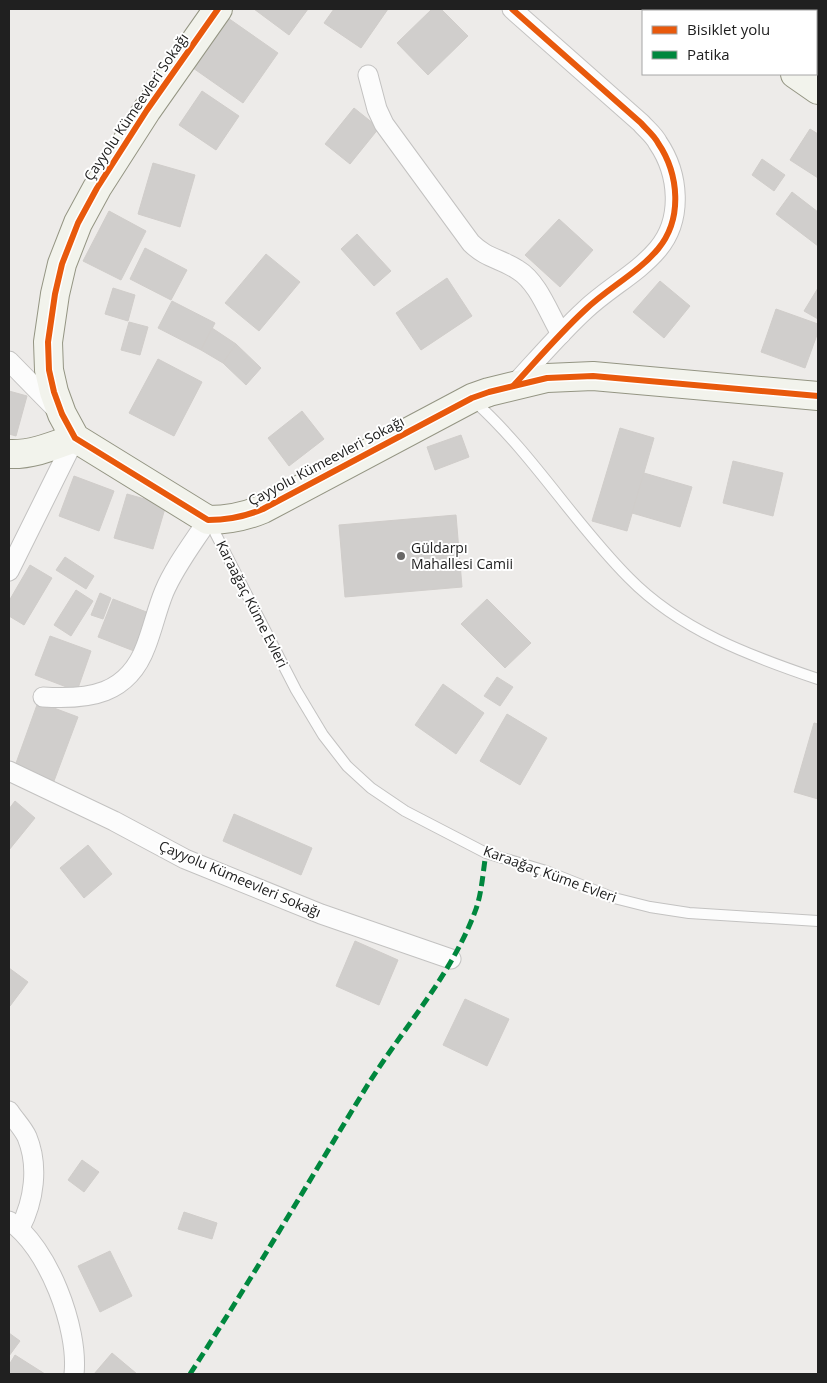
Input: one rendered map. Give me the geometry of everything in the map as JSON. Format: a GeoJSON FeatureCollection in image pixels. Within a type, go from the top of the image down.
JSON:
{"type":"FeatureCollection","features":[{"type":"Feature","properties":{"kind":"street","name":"Çayyolu Kümeevleri Sokağı"},"geometry":{"type":"LineString","coordinates":[[218,9],[96,188],[78,223],[62,264],[54,294],[48,342],[50,370],[62,414],[75,438],[208,520],[226,520],[246,516],[262,509],[472,398],[514,385],[547,378],[593,376],[818,396]]}},
{"type":"Feature","properties":{"kind":"street"},"geometry":{"type":"LineString","coordinates":[[512,9],[658,141],[670,164],[676,188],[670,230],[658,249],[642,265],[585,310],[514,385]]}},
{"type":"Feature","properties":{"kind":"street"},"geometry":{"type":"LineString","coordinates":[[368,75],[377,109],[384,124],[471,244],[489,258],[519,270],[530,282],[561,334]]}},
{"type":"Feature","properties":{"kind":"street"},"geometry":{"type":"LineString","coordinates":[[796,75],[818,90]]}},
{"type":"Feature","properties":{"kind":"street","name":"Çayyolu Kümeevleri Sokağı"},"geometry":{"type":"LineString","coordinates":[[9,361],[62,414]]}},
{"type":"Feature","properties":{"kind":"street"},"geometry":{"type":"LineString","coordinates":[[9,454],[22,455],[75,438]]}},
{"type":"Feature","properties":{"kind":"street"},"geometry":{"type":"LineString","coordinates":[[9,571],[75,438]]}},
{"type":"Feature","properties":{"kind":"street"},"geometry":{"type":"LineString","coordinates":[[43,696],[76,698],[98,694],[117,686],[128,677],[146,648],[164,592],[174,572],[208,520]]}},
{"type":"Feature","properties":{"kind":"street","name":"Çayyolu Kümeevleri Sokağı"},"geometry":{"type":"LineString","coordinates":[[9,771],[114,821],[184,858],[322,914],[451,959]]}},
{"type":"Feature","properties":{"kind":"street"},"geometry":{"type":"LineString","coordinates":[[9,1111],[26,1136],[33,1159],[30,1208],[14,1224],[55,1282],[65,1307],[72,1335],[74,1374]]}},
{"type":"Feature","properties":{"kind":"lane"},"geometry":{"type":"LineString","coordinates":[[472,398],[501,425],[593,539],[630,579],[669,611],[706,634],[762,660],[818,679]]}},
{"type":"Feature","properties":{"kind":"lane","name":"Karaağaç Küme Evleri"},"geometry":{"type":"LineString","coordinates":[[208,520],[296,690],[324,735],[347,766],[371,788],[405,810],[486,853],[546,871],[614,898],[650,907],[689,913],[818,920]]}},
{"type":"Feature","properties":{"kind":"building"},"geometry":{"type":"Polygon","coordinates":[[[254,9],[308,9],[289,35],[254,9]]]}},
{"type":"Feature","properties":{"kind":"building"},"geometry":{"type":"Polygon","coordinates":[[[334,9],[388,9],[361,48],[324,23],[334,9]]]}},
{"type":"Feature","properties":{"kind":"building"},"geometry":{"type":"Polygon","coordinates":[[[432,9],[441,9],[468,36],[428,75],[397,43],[432,9]]]}},
{"type":"Feature","properties":{"kind":"building"},"geometry":{"type":"Polygon","coordinates":[[[228,18],[278,53],[243,103],[193,68],[228,18]]]}},
{"type":"Feature","properties":{"kind":"building"},"geometry":{"type":"Polygon","coordinates":[[[202,91],[239,116],[216,150],[179,125],[202,91]]]}},
{"type":"Feature","properties":{"kind":"building"},"geometry":{"type":"Polygon","coordinates":[[[354,108],[379,128],[350,164],[325,144],[354,108]]]}},
{"type":"Feature","properties":{"kind":"building"},"geometry":{"type":"Polygon","coordinates":[[[810,129],[818,134],[818,178],[790,160],[810,129]]]}},
{"type":"Feature","properties":{"kind":"building"},"geometry":{"type":"Polygon","coordinates":[[[762,159],[785,175],[774,191],[752,175],[762,159]]]}},
{"type":"Feature","properties":{"kind":"building"},"geometry":{"type":"Polygon","coordinates":[[[153,163],[195,175],[180,227],[138,214],[153,163]]]}},
{"type":"Feature","properties":{"kind":"building"},"geometry":{"type":"Polygon","coordinates":[[[792,192],[818,212],[818,246],[776,214],[792,192]]]}},
{"type":"Feature","properties":{"kind":"building"},"geometry":{"type":"Polygon","coordinates":[[[109,211],[146,231],[121,280],[83,261],[109,211]]]}},
{"type":"Feature","properties":{"kind":"building"},"geometry":{"type":"Polygon","coordinates":[[[559,219],[593,250],[560,287],[525,255],[559,219]]]}},
{"type":"Feature","properties":{"kind":"building"},"geometry":{"type":"Polygon","coordinates":[[[357,234],[391,271],[374,286],[341,249],[357,234]]]}},
{"type":"Feature","properties":{"kind":"building"},"geometry":{"type":"Polygon","coordinates":[[[145,248],[187,270],[171,300],[130,279],[145,248]]]}},
{"type":"Feature","properties":{"kind":"building"},"geometry":{"type":"Polygon","coordinates":[[[266,254],[300,282],[259,331],[225,303],[266,254]]]}},
{"type":"Feature","properties":{"kind":"building"},"geometry":{"type":"Polygon","coordinates":[[[447,278],[472,316],[421,350],[396,313],[447,278]]]}},
{"type":"Feature","properties":{"kind":"building"},"geometry":{"type":"Polygon","coordinates":[[[660,281],[690,306],[664,338],[633,312],[660,281]]]}},
{"type":"Feature","properties":{"kind":"building"},"geometry":{"type":"Polygon","coordinates":[[[113,288],[135,295],[128,321],[105,314],[113,288]]]}},
{"type":"Feature","properties":{"kind":"building"},"geometry":{"type":"Polygon","coordinates":[[[818,288],[818,319],[804,311],[818,288]]]}},
{"type":"Feature","properties":{"kind":"building"},"geometry":{"type":"Polygon","coordinates":[[[172,301],[215,323],[201,350],[158,328],[172,301]]]}},
{"type":"Feature","properties":{"kind":"building"},"geometry":{"type":"Polygon","coordinates":[[[776,309],[818,324],[818,332],[805,368],[761,352],[776,309]]]}},
{"type":"Feature","properties":{"kind":"building"},"geometry":{"type":"Polygon","coordinates":[[[129,322],[148,327],[140,355],[121,350],[129,322]]]}},
{"type":"Feature","properties":{"kind":"building"},"geometry":{"type":"Polygon","coordinates":[[[212,328],[236,344],[223,363],[201,350],[212,328]]]}},
{"type":"Feature","properties":{"kind":"building"},"geometry":{"type":"Polygon","coordinates":[[[236,344],[261,368],[246,385],[223,363],[236,344]]]}},
{"type":"Feature","properties":{"kind":"building"},"geometry":{"type":"Polygon","coordinates":[[[158,359],[202,382],[174,436],[129,413],[158,359]]]}},
{"type":"Feature","properties":{"kind":"building"},"geometry":{"type":"Polygon","coordinates":[[[9,391],[27,396],[16,436],[9,434],[9,391]]]}},
{"type":"Feature","properties":{"kind":"building"},"geometry":{"type":"Polygon","coordinates":[[[302,411],[324,439],[289,466],[268,438],[302,411]]]}},
{"type":"Feature","properties":{"kind":"building"},"geometry":{"type":"Polygon","coordinates":[[[620,428],[654,438],[627,531],[592,521],[620,428]]]}},
{"type":"Feature","properties":{"kind":"building"},"geometry":{"type":"Polygon","coordinates":[[[461,435],[469,457],[435,470],[427,447],[461,435]]]}},
{"type":"Feature","properties":{"kind":"building"},"geometry":{"type":"Polygon","coordinates":[[[733,461],[783,473],[773,516],[723,503],[733,461]]]}},
{"type":"Feature","properties":{"kind":"building"},"geometry":{"type":"Polygon","coordinates":[[[644,473],[692,487],[680,527],[632,513],[644,473]]]}},
{"type":"Feature","properties":{"kind":"building"},"geometry":{"type":"Polygon","coordinates":[[[74,476],[114,491],[99,531],[59,516],[74,476]]]}},
{"type":"Feature","properties":{"kind":"building"},"geometry":{"type":"Polygon","coordinates":[[[127,494],[166,505],[153,549],[114,538],[127,494]]]}},
{"type":"Feature","properties":{"kind":"building","name":"Güldarpı Mahallesi Camii"},"geometry":{"type":"Polygon","coordinates":[[[456,515],[462,587],[345,597],[339,525],[456,515]]]}},
{"type":"Feature","properties":{"kind":"building"},"geometry":{"type":"Polygon","coordinates":[[[65,557],[94,576],[86,589],[56,570],[65,557]]]}},
{"type":"Feature","properties":{"kind":"building"},"geometry":{"type":"Polygon","coordinates":[[[30,565],[52,578],[24,625],[9,616],[9,601],[30,565]]]}},
{"type":"Feature","properties":{"kind":"building"},"geometry":{"type":"Polygon","coordinates":[[[76,590],[93,601],[71,636],[54,625],[76,590]]]}},
{"type":"Feature","properties":{"kind":"building"},"geometry":{"type":"Polygon","coordinates":[[[100,593],[111,598],[103,619],[91,615],[100,593]]]}},
{"type":"Feature","properties":{"kind":"building"},"geometry":{"type":"Polygon","coordinates":[[[113,599],[149,613],[134,651],[98,637],[113,599]]]}},
{"type":"Feature","properties":{"kind":"building"},"geometry":{"type":"Polygon","coordinates":[[[487,599],[531,643],[505,668],[461,624],[487,599]]]}},
{"type":"Feature","properties":{"kind":"building"},"geometry":{"type":"Polygon","coordinates":[[[50,636],[91,651],[77,691],[35,675],[50,636]]]}},
{"type":"Feature","properties":{"kind":"building"},"geometry":{"type":"Polygon","coordinates":[[[497,677],[513,687],[500,706],[484,696],[497,677]]]}},
{"type":"Feature","properties":{"kind":"building"},"geometry":{"type":"Polygon","coordinates":[[[443,684],[484,713],[456,754],[415,725],[443,684]]]}},
{"type":"Feature","properties":{"kind":"building"},"geometry":{"type":"Polygon","coordinates":[[[38,702],[78,717],[54,781],[15,766],[38,702]]]}},
{"type":"Feature","properties":{"kind":"building"},"geometry":{"type":"Polygon","coordinates":[[[507,714],[547,738],[520,785],[480,761],[507,714]]]}},
{"type":"Feature","properties":{"kind":"building"},"geometry":{"type":"Polygon","coordinates":[[[814,723],[818,724],[818,799],[794,792],[814,723]]]}},
{"type":"Feature","properties":{"kind":"building"},"geometry":{"type":"Polygon","coordinates":[[[15,801],[35,818],[9,850],[9,809],[15,801]]]}},
{"type":"Feature","properties":{"kind":"building"},"geometry":{"type":"Polygon","coordinates":[[[234,814],[312,848],[301,875],[223,841],[234,814]]]}},
{"type":"Feature","properties":{"kind":"building"},"geometry":{"type":"Polygon","coordinates":[[[88,845],[112,874],[84,898],[60,868],[88,845]]]}},
{"type":"Feature","properties":{"kind":"building"},"geometry":{"type":"Polygon","coordinates":[[[355,941],[398,960],[379,1005],[336,986],[355,941]]]}},
{"type":"Feature","properties":{"kind":"building"},"geometry":{"type":"Polygon","coordinates":[[[9,968],[28,982],[10,1006],[9,1005],[9,968]]]}},
{"type":"Feature","properties":{"kind":"building"},"geometry":{"type":"Polygon","coordinates":[[[465,999],[509,1019],[487,1066],[443,1045],[465,999]]]}},
{"type":"Feature","properties":{"kind":"building"},"geometry":{"type":"Polygon","coordinates":[[[82,1160],[99,1172],[84,1192],[68,1180],[82,1160]]]}},
{"type":"Feature","properties":{"kind":"building"},"geometry":{"type":"Polygon","coordinates":[[[184,1212],[217,1223],[212,1239],[178,1229],[184,1212]]]}},
{"type":"Feature","properties":{"kind":"building"},"geometry":{"type":"Polygon","coordinates":[[[110,1251],[132,1296],[100,1312],[78,1266],[110,1251]]]}},
{"type":"Feature","properties":{"kind":"building"},"geometry":{"type":"Polygon","coordinates":[[[9,1333],[20,1341],[9,1356],[9,1333]]]}},
{"type":"Feature","properties":{"kind":"building"},"geometry":{"type":"Polygon","coordinates":[[[112,1353],[137,1374],[94,1374],[112,1353]]]}},
{"type":"Feature","properties":{"kind":"building"},"geometry":{"type":"Polygon","coordinates":[[[15,1355],[45,1374],[9,1374],[9,1365],[15,1355]]]}},
{"type":"Feature","properties":{"kind":"marked path"},"geometry":{"type":"LineString","coordinates":[[190,1374],[367,1086],[454,956],[476,909],[486,853]]}},
{"type":"Feature","properties":{"kind":"cycle path"},"geometry":{"type":"LineString","coordinates":[[218,9],[147,110],[97,188],[78,223],[62,264],[55,294],[48,342],[49,370],[62,414],[75,438],[208,520],[215,520],[243,516],[263,509],[472,398],[547,378],[593,376],[818,396]]}},
{"type":"Feature","properties":{"kind":"cycle path"},"geometry":{"type":"LineString","coordinates":[[512,9],[641,123],[652,135],[665,155],[670,168],[675,196],[672,224],[658,249],[641,266],[585,310],[514,385]]}},
{"type":"Feature","properties":{"kind":"place","name":"Güldarpı Mahallesi Camii"},"geometry":{"type":"Point","coordinates":[401,556]}}]}
